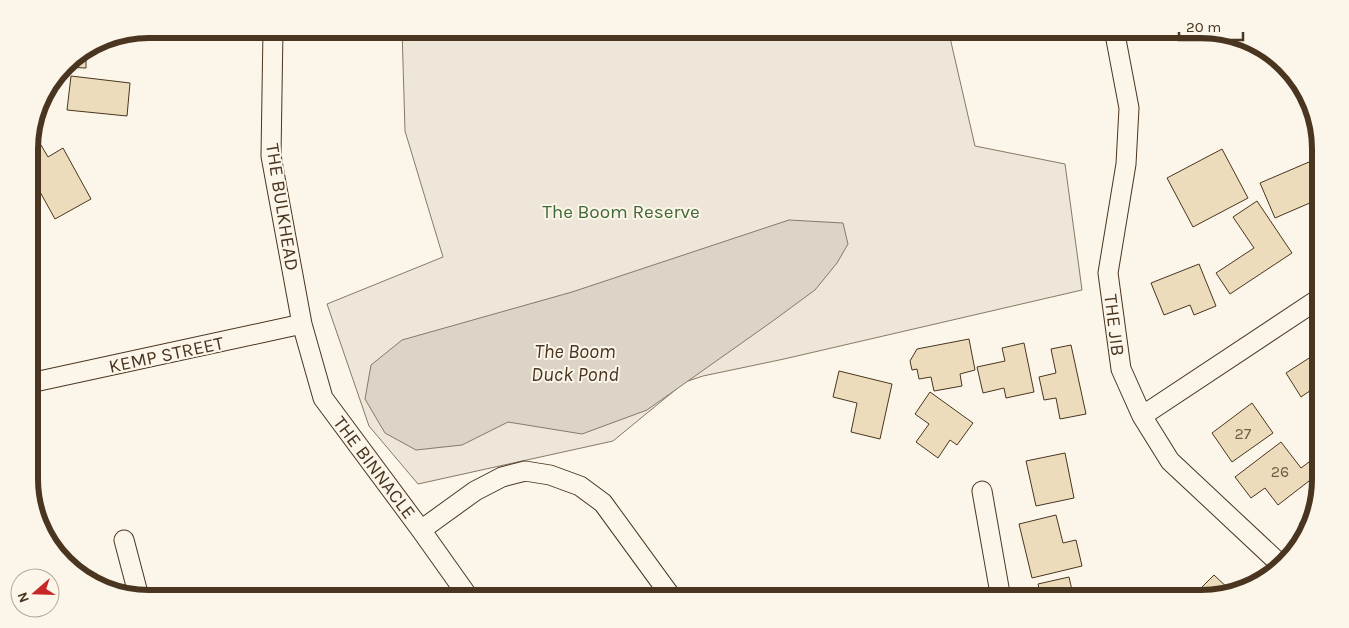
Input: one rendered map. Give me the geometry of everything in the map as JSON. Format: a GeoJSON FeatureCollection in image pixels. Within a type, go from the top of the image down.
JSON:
{"type":"FeatureCollection","features":[{"type":"Feature","properties":{"kind":"street","name":"THE BULKHEAD"},"geometry":{"type":"LineString","coordinates":[[273,38],[271,156],[302,324]]}},
{"type":"Feature","properties":{"kind":"street","name":"THE JIB"},"geometry":{"type":"LineString","coordinates":[[1116,38],[1129,108],[1126,164],[1108,273],[1121,369],[1142,416],[1170,460],[1276,560]]}},
{"type":"Feature","properties":{"kind":"street"},"geometry":{"type":"LineString","coordinates":[[1142,416],[1312,303]]}},
{"type":"Feature","properties":{"kind":"street","name":"KEMP STREET"},"geometry":{"type":"LineString","coordinates":[[38,381],[302,324]]}},
{"type":"Feature","properties":{"kind":"street","name":"THE BINNACLE"},"geometry":{"type":"LineString","coordinates":[[302,324],[323,398],[464,590]]}},
{"type":"Feature","properties":{"kind":"street"},"geometry":{"type":"LineString","coordinates":[[421,530],[474,491],[502,477],[525,471],[550,474],[580,486],[603,503],[666,590]]}},
{"type":"Feature","properties":{"kind":"street"},"geometry":{"type":"LineString","coordinates":[[982,491],[999,590]]}},
{"type":"Feature","properties":{"kind":"street"},"geometry":{"type":"LineString","coordinates":[[124,540],[137,590]]}},
{"type":"Feature","properties":{"kind":"green space","name":"The Boom Reserve"},"geometry":{"type":"Polygon","coordinates":[[[402,38],[950,38],[975,146],[1065,164],[1082,290],[703,376],[685,382],[613,441],[418,484],[369,426],[327,304],[443,257],[405,131],[402,38]]]}},
{"type":"Feature","properties":{"kind":"water","name":"The Boom Duck Pond"},"geometry":{"type":"Polygon","coordinates":[[[789,220],[843,223],[848,244],[837,263],[815,290],[647,410],[582,434],[508,422],[462,445],[416,450],[385,433],[365,399],[371,365],[402,340],[572,292],[789,220]]]}},
{"type":"Feature","properties":{"kind":"building"},"geometry":{"type":"Polygon","coordinates":[[[86,57],[86,68],[73,67],[86,57]]]}},
{"type":"Feature","properties":{"kind":"building"},"geometry":{"type":"Polygon","coordinates":[[[71,76],[130,83],[127,116],[67,110],[71,76]]]}},
{"type":"Feature","properties":{"kind":"building"},"geometry":{"type":"Polygon","coordinates":[[[41,145],[48,157],[63,148],[91,199],[55,219],[38,188],[38,147],[41,145]]]}},
{"type":"Feature","properties":{"kind":"building"},"geometry":{"type":"Polygon","coordinates":[[[1222,149],[1248,198],[1193,227],[1167,178],[1222,149]]]}},
{"type":"Feature","properties":{"kind":"building"},"geometry":{"type":"Polygon","coordinates":[[[1309,162],[1312,170],[1312,202],[1275,218],[1260,183],[1309,162]]]}},
{"type":"Feature","properties":{"kind":"building"},"geometry":{"type":"Polygon","coordinates":[[[1257,201],[1292,253],[1230,294],[1216,273],[1254,248],[1233,217],[1257,201]]]}},
{"type":"Feature","properties":{"kind":"building"},"geometry":{"type":"Polygon","coordinates":[[[1199,264],[1216,306],[1194,315],[1190,305],[1164,315],[1151,283],[1199,264]]]}},
{"type":"Feature","properties":{"kind":"building"},"geometry":{"type":"Polygon","coordinates":[[[969,339],[975,370],[960,374],[962,386],[934,391],[931,377],[919,379],[917,369],[912,370],[910,361],[917,349],[969,339]]]}},
{"type":"Feature","properties":{"kind":"building"},"geometry":{"type":"Polygon","coordinates":[[[1024,343],[1034,392],[1006,398],[1004,388],[983,393],[977,367],[1005,361],[1002,348],[1024,343]]]}},
{"type":"Feature","properties":{"kind":"building"},"geometry":{"type":"Polygon","coordinates":[[[1071,345],[1086,414],[1060,419],[1056,398],[1044,400],[1039,377],[1056,373],[1051,349],[1071,345]]]}},
{"type":"Feature","properties":{"kind":"building"},"geometry":{"type":"Polygon","coordinates":[[[1312,356],[1312,389],[1301,397],[1286,373],[1312,356]]]}},
{"type":"Feature","properties":{"kind":"building"},"geometry":{"type":"Polygon","coordinates":[[[839,371],[892,384],[880,439],[851,432],[857,403],[833,397],[839,371]]]}},
{"type":"Feature","properties":{"kind":"building"},"geometry":{"type":"Polygon","coordinates":[[[930,392],[973,423],[957,445],[950,440],[938,458],[916,442],[929,424],[915,414],[930,392]]]}},
{"type":"Feature","properties":{"kind":"building"},"geometry":{"type":"Polygon","coordinates":[[[1252,403],[1273,433],[1232,462],[1212,433],[1252,403]]]}},
{"type":"Feature","properties":{"kind":"building"},"geometry":{"type":"Polygon","coordinates":[[[1281,442],[1301,468],[1309,462],[1312,466],[1312,479],[1278,505],[1265,488],[1251,498],[1235,477],[1281,442]]]}},
{"type":"Feature","properties":{"kind":"building"},"geometry":{"type":"Polygon","coordinates":[[[1065,453],[1074,498],[1036,506],[1026,461],[1065,453]]]}},
{"type":"Feature","properties":{"kind":"building"},"geometry":{"type":"Polygon","coordinates":[[[1056,515],[1063,543],[1076,540],[1082,566],[1032,578],[1019,524],[1056,515]]]}},
{"type":"Feature","properties":{"kind":"building"},"geometry":{"type":"Polygon","coordinates":[[[1214,575],[1227,587],[1208,590],[1199,590],[1214,575]]]}},
{"type":"Feature","properties":{"kind":"building"},"geometry":{"type":"Polygon","coordinates":[[[1069,577],[1072,590],[1039,590],[1038,584],[1069,577]]]}}]}
